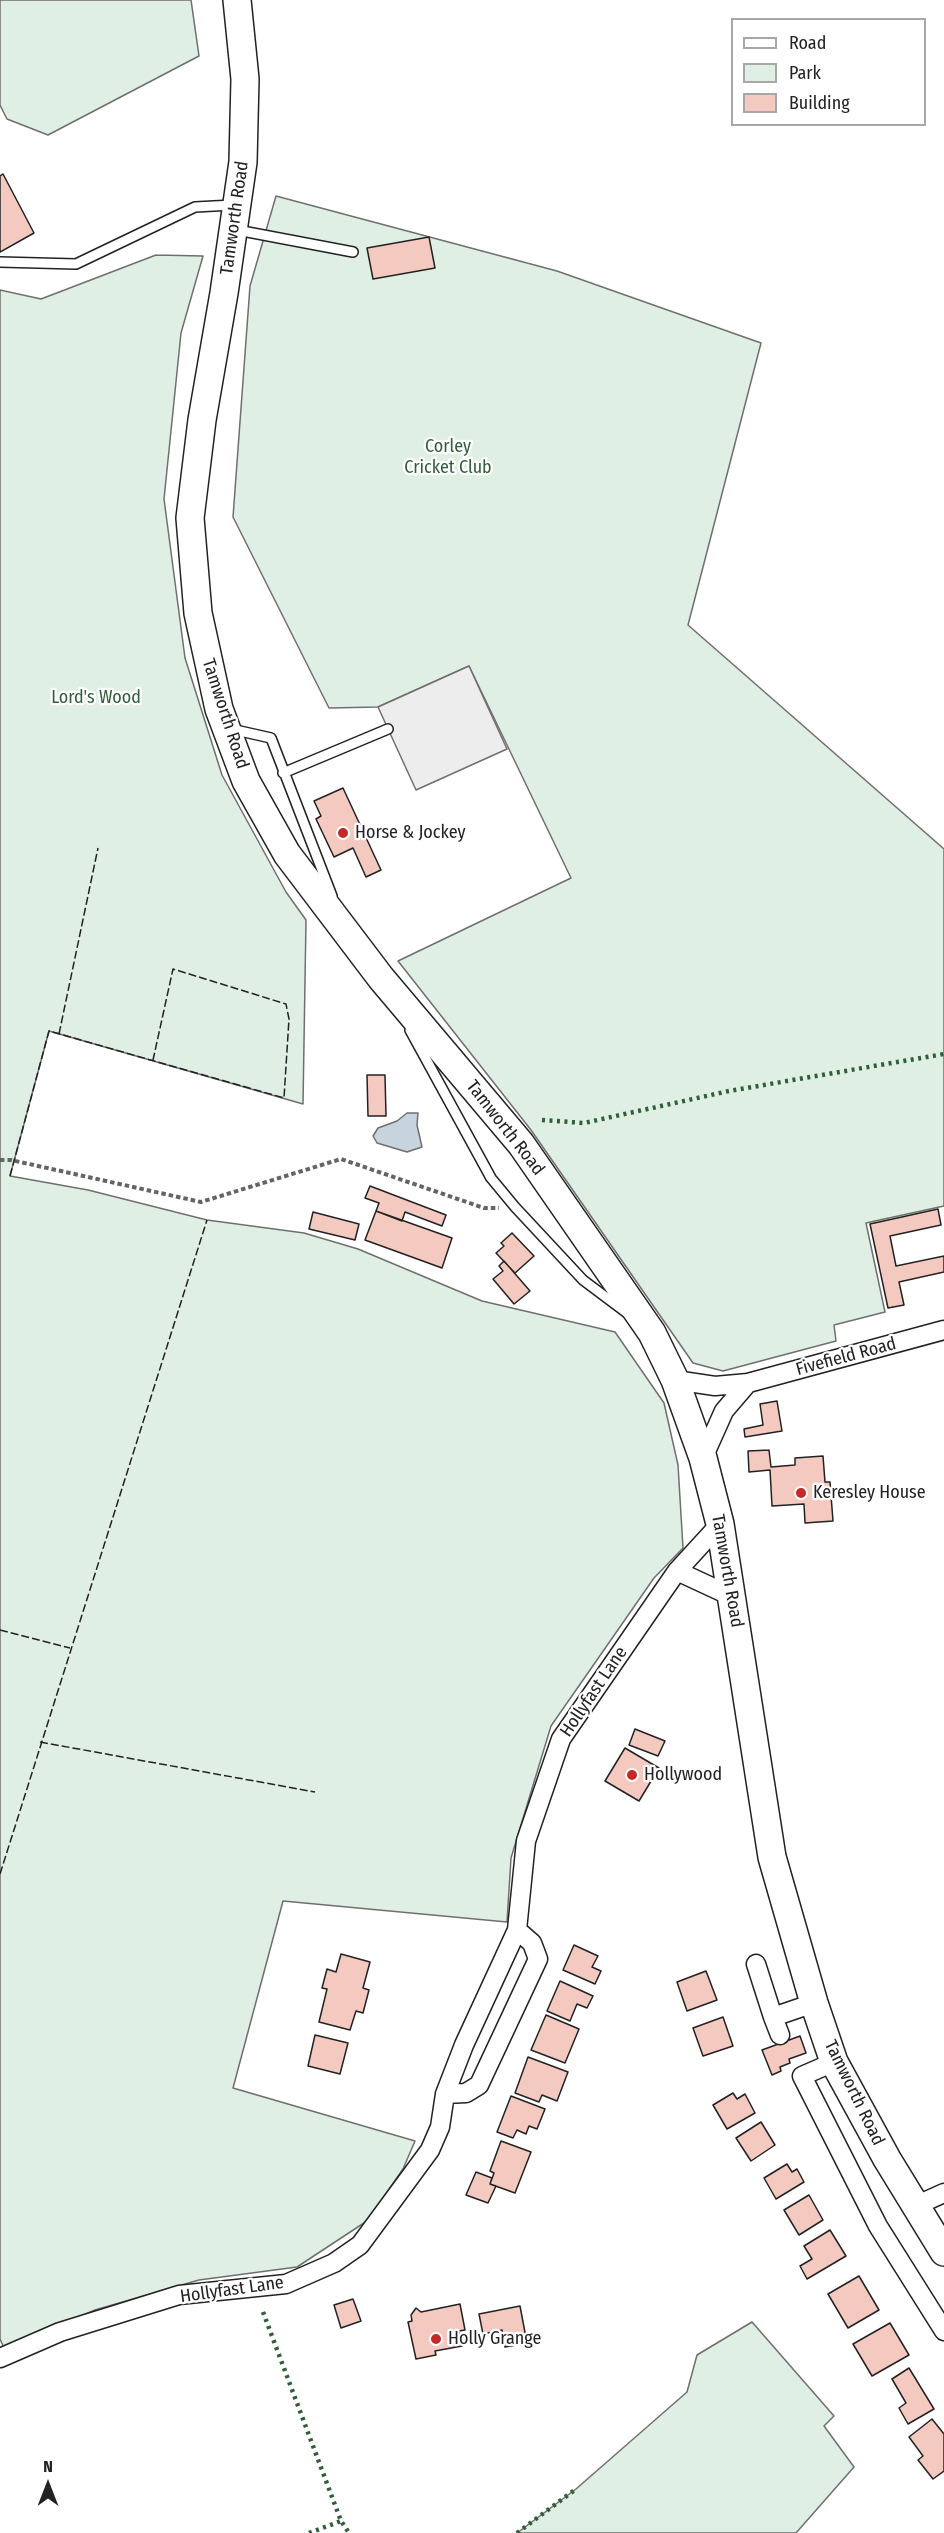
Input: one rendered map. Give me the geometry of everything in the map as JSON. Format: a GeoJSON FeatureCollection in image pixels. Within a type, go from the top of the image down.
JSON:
{"type":"FeatureCollection","features":[{"type":"Feature","properties":{"kind":"main road","name":"Tamworth Road"},"geometry":{"type":"LineString","coordinates":[[237,0],[245,79],[245,136],[236,217],[202,420],[190,518],[198,614],[206,658],[225,728],[246,781],[287,854],[381,978],[521,1144],[652,1333],[675,1380],[704,1458],[720,1524],[772,1857],[814,2003],[834,2062],[944,2253]]}},
{"type":"Feature","properties":{"kind":"street","name":"Fivefield Road"},"geometry":{"type":"LineString","coordinates":[[675,1380],[715,1386],[748,1383],[944,1330]]}},
{"type":"Feature","properties":{"kind":"street"},"geometry":{"type":"LineString","coordinates":[[704,1458],[724,1411],[748,1383]]}},
{"type":"Feature","properties":{"kind":"street","name":"Hollyfast Lane"},"geometry":{"type":"LineString","coordinates":[[0,2358],[60,2332],[179,2295],[286,2284],[334,2263],[360,2245],[430,2150],[440,2127],[445,2094],[517,1930],[526,1841],[561,1739],[677,1571],[720,1524]]}},
{"type":"Feature","properties":{"kind":"street"},"geometry":{"type":"LineString","coordinates":[[677,1571],[733,1597]]}},
{"type":"Feature","properties":{"kind":"street"},"geometry":{"type":"LineString","coordinates":[[445,2094],[466,2093],[479,2085],[538,1959],[532,1942],[517,1930]]}},
{"type":"Feature","properties":{"kind":"street"},"geometry":{"type":"LineString","coordinates":[[756,1964],[780,2035]]}},
{"type":"Feature","properties":{"kind":"street"},"geometry":{"type":"LineString","coordinates":[[773,2017],[814,2003]]}},
{"type":"Feature","properties":{"kind":"street"},"geometry":{"type":"LineString","coordinates":[[834,2062],[802,2076],[878,2226],[944,2331]]}},
{"type":"Feature","properties":{"kind":"street"},"geometry":{"type":"LineString","coordinates":[[915,2206],[944,2193]]}},
{"type":"Feature","properties":{"kind":"lane"},"geometry":{"type":"LineString","coordinates":[[0,262],[76,264],[195,207],[353,252]]}},
{"type":"Feature","properties":{"kind":"lane"},"geometry":{"type":"LineString","coordinates":[[225,728],[272,738],[283,773],[348,936]]}},
{"type":"Feature","properties":{"kind":"lane"},"geometry":{"type":"LineString","coordinates":[[283,773],[388,729]]}},
{"type":"Feature","properties":{"kind":"lane"},"geometry":{"type":"LineString","coordinates":[[381,978],[491,1178],[583,1280],[652,1333]]}},
{"type":"Feature","properties":{"kind":"path"},"geometry":{"type":"LineString","coordinates":[[0,1160],[11,1160],[201,1202],[341,1159],[484,1208],[515,1207]]}},
{"type":"Feature","properties":{"kind":"green space"},"geometry":{"type":"Polygon","coordinates":[[[0,0],[191,0],[199,56],[48,135],[7,119],[0,105],[0,0]]]}},
{"type":"Feature","properties":{"kind":"green space","name":"Corley Cricket Club"},"geometry":{"type":"Polygon","coordinates":[[[276,196],[557,271],[761,343],[688,625],[944,849],[944,1206],[866,1223],[885,1312],[834,1325],[836,1341],[723,1371],[693,1363],[531,1130],[398,961],[571,878],[469,666],[378,707],[329,708],[233,517],[250,286],[276,196]]]}},
{"type":"Feature","properties":{"kind":"green space","name":"Lord's Wood"},"geometry":{"type":"Polygon","coordinates":[[[156,255],[203,256],[181,333],[164,499],[185,658],[222,775],[286,892],[306,920],[303,1104],[49,1031],[10,1176],[88,1190],[207,1220],[304,1233],[358,1249],[482,1301],[615,1332],[664,1403],[678,1465],[683,1548],[654,1578],[551,1726],[511,1858],[507,1922],[283,1901],[233,2088],[415,2141],[403,2169],[367,2221],[297,2267],[199,2280],[95,2310],[4,2348],[0,2339],[0,290],[41,299],[156,255]]]}},
{"type":"Feature","properties":{"kind":"green space"},"geometry":{"type":"Polygon","coordinates":[[[752,2322],[834,2416],[824,2426],[854,2467],[796,2533],[517,2533],[576,2489],[687,2392],[697,2355],[752,2322]]]}},
{"type":"Feature","properties":{"kind":"shaded area"},"geometry":{"type":"Polygon","coordinates":[[[469,666],[507,749],[416,790],[378,707],[469,666]]]}},
{"type":"Feature","properties":{"kind":"shaded area"},"geometry":{"type":"Polygon","coordinates":[[[407,1113],[418,1113],[417,1125],[422,1147],[407,1152],[377,1143],[373,1136],[378,1128],[397,1121],[407,1113]]]}},
{"type":"Feature","properties":{"kind":"building"},"geometry":{"type":"Polygon","coordinates":[[[3,174],[34,233],[0,252],[0,176],[3,174]]]}},
{"type":"Feature","properties":{"kind":"building"},"geometry":{"type":"Polygon","coordinates":[[[429,237],[435,268],[373,279],[367,248],[429,237]]]}},
{"type":"Feature","properties":{"kind":"building","name":"Horse & Jockey"},"geometry":{"type":"Polygon","coordinates":[[[343,788],[381,870],[366,877],[353,848],[334,857],[316,819],[321,816],[314,801],[343,788]]]}},
{"type":"Feature","properties":{"kind":"building"},"geometry":{"type":"Polygon","coordinates":[[[367,1075],[385,1075],[386,1116],[368,1116],[367,1075]]]}},
{"type":"Feature","properties":{"kind":"building"},"geometry":{"type":"Polygon","coordinates":[[[370,1186],[446,1215],[442,1226],[405,1212],[402,1221],[376,1211],[379,1203],[365,1198],[370,1186]]]}},
{"type":"Feature","properties":{"kind":"building"},"geometry":{"type":"Polygon","coordinates":[[[938,1209],[941,1225],[890,1236],[896,1266],[944,1256],[944,1272],[899,1282],[904,1305],[888,1308],[870,1224],[938,1209]]]}},
{"type":"Feature","properties":{"kind":"building"},"geometry":{"type":"Polygon","coordinates":[[[376,1211],[452,1238],[442,1268],[365,1240],[376,1211]]]}},
{"type":"Feature","properties":{"kind":"building"},"geometry":{"type":"Polygon","coordinates":[[[313,1212],[359,1224],[355,1240],[309,1229],[313,1212]]]}},
{"type":"Feature","properties":{"kind":"building"},"geometry":{"type":"Polygon","coordinates":[[[512,1233],[534,1256],[515,1273],[496,1253],[504,1246],[501,1243],[512,1233]]]}},
{"type":"Feature","properties":{"kind":"building"},"geometry":{"type":"Polygon","coordinates":[[[504,1261],[530,1291],[514,1304],[493,1279],[503,1271],[499,1266],[504,1261]]]}},
{"type":"Feature","properties":{"kind":"building"},"geometry":{"type":"Polygon","coordinates":[[[777,1401],[782,1431],[745,1437],[744,1429],[763,1425],[760,1404],[777,1401]]]}},
{"type":"Feature","properties":{"kind":"building","name":"Keresley House"},"geometry":{"type":"Polygon","coordinates":[[[769,1450],[771,1467],[795,1465],[795,1458],[823,1456],[825,1482],[830,1482],[833,1521],[805,1523],[804,1504],[772,1506],[770,1470],[749,1472],[748,1451],[769,1450]]]}},
{"type":"Feature","properties":{"kind":"building"},"geometry":{"type":"Polygon","coordinates":[[[635,1729],[665,1741],[658,1756],[629,1745],[635,1729]]]}},
{"type":"Feature","properties":{"kind":"building","name":"Hollywood"},"geometry":{"type":"Polygon","coordinates":[[[625,1748],[659,1768],[639,1801],[605,1781],[625,1748]]]}},
{"type":"Feature","properties":{"kind":"building"},"geometry":{"type":"Polygon","coordinates":[[[574,1945],[598,1956],[592,1967],[601,1971],[595,1984],[563,1970],[574,1945]]]}},
{"type":"Feature","properties":{"kind":"building"},"geometry":{"type":"Polygon","coordinates":[[[341,1954],[370,1962],[363,1988],[369,1990],[363,2013],[356,2011],[350,2030],[319,2022],[327,1989],[322,1988],[327,1969],[336,1972],[341,1954]]]}},
{"type":"Feature","properties":{"kind":"building"},"geometry":{"type":"Polygon","coordinates":[[[706,1971],[717,2000],[687,2011],[677,1982],[706,1971]]]}},
{"type":"Feature","properties":{"kind":"building"},"geometry":{"type":"Polygon","coordinates":[[[560,1981],[593,1996],[587,2008],[577,2004],[570,2021],[547,2011],[560,1981]]]}},
{"type":"Feature","properties":{"kind":"building"},"geometry":{"type":"Polygon","coordinates":[[[546,2015],[579,2029],[565,2063],[531,2050],[546,2015]]]}},
{"type":"Feature","properties":{"kind":"building"},"geometry":{"type":"Polygon","coordinates":[[[723,2017],[733,2046],[703,2056],[693,2028],[723,2017]]]}},
{"type":"Feature","properties":{"kind":"building"},"geometry":{"type":"Polygon","coordinates":[[[315,2035],[348,2043],[340,2074],[308,2066],[315,2035]]]}},
{"type":"Feature","properties":{"kind":"building"},"geometry":{"type":"Polygon","coordinates":[[[800,2036],[806,2053],[789,2059],[790,2063],[780,2067],[781,2071],[772,2075],[762,2050],[800,2036]]]}},
{"type":"Feature","properties":{"kind":"building"},"geometry":{"type":"Polygon","coordinates":[[[528,2057],[568,2072],[557,2101],[542,2095],[539,2102],[515,2093],[528,2057]]]}},
{"type":"Feature","properties":{"kind":"building"},"geometry":{"type":"Polygon","coordinates":[[[733,2093],[737,2099],[745,2094],[755,2113],[727,2129],[713,2105],[733,2093]]]}},
{"type":"Feature","properties":{"kind":"building"},"geometry":{"type":"Polygon","coordinates":[[[511,2096],[545,2109],[537,2129],[529,2126],[526,2134],[517,2130],[513,2138],[497,2132],[511,2096]]]}},
{"type":"Feature","properties":{"kind":"building"},"geometry":{"type":"Polygon","coordinates":[[[761,2122],[775,2145],[751,2161],[736,2138],[761,2122]]]}},
{"type":"Feature","properties":{"kind":"building"},"geometry":{"type":"Polygon","coordinates":[[[501,2141],[531,2152],[515,2193],[490,2184],[494,2173],[490,2171],[501,2141]]]}},
{"type":"Feature","properties":{"kind":"building"},"geometry":{"type":"Polygon","coordinates":[[[787,2164],[792,2172],[797,2169],[804,2182],[776,2199],[764,2178],[787,2164]]]}},
{"type":"Feature","properties":{"kind":"building"},"geometry":{"type":"Polygon","coordinates":[[[476,2172],[492,2178],[490,2184],[496,2186],[488,2203],[466,2195],[476,2172]]]}},
{"type":"Feature","properties":{"kind":"building"},"geometry":{"type":"Polygon","coordinates":[[[809,2195],[823,2220],[799,2235],[784,2210],[809,2195]]]}},
{"type":"Feature","properties":{"kind":"building"},"geometry":{"type":"Polygon","coordinates":[[[830,2230],[846,2256],[807,2279],[800,2266],[812,2259],[804,2246],[830,2230]]]}},
{"type":"Feature","properties":{"kind":"building"},"geometry":{"type":"Polygon","coordinates":[[[859,2276],[879,2310],[848,2328],[828,2294],[859,2276]]]}},
{"type":"Feature","properties":{"kind":"building"},"geometry":{"type":"Polygon","coordinates":[[[353,2299],[361,2321],[341,2328],[334,2305],[353,2299]]]}},
{"type":"Feature","properties":{"kind":"building","name":"Holly Grange"},"geometry":{"type":"Polygon","coordinates":[[[460,2304],[465,2330],[459,2331],[462,2346],[435,2351],[436,2355],[416,2359],[408,2322],[412,2321],[411,2315],[416,2308],[421,2312],[460,2304]]]}},
{"type":"Feature","properties":{"kind":"building"},"geometry":{"type":"Polygon","coordinates":[[[520,2306],[527,2343],[505,2347],[502,2330],[483,2334],[479,2314],[520,2306]]]}},
{"type":"Feature","properties":{"kind":"building"},"geometry":{"type":"Polygon","coordinates":[[[890,2323],[909,2355],[872,2376],[853,2344],[890,2323]]]}},
{"type":"Feature","properties":{"kind":"building"},"geometry":{"type":"Polygon","coordinates":[[[909,2368],[934,2409],[908,2424],[899,2408],[906,2403],[892,2379],[909,2368]]]}},
{"type":"Feature","properties":{"kind":"building"},"geometry":{"type":"Polygon","coordinates":[[[932,2419],[944,2434],[944,2471],[933,2479],[918,2460],[923,2456],[909,2437],[932,2419]]]}},
{"type":"Feature","properties":{"kind":"hedge"},"geometry":{"type":"LineString","coordinates":[[542,1120],[584,1123],[729,1091],[944,1054]]}},
{"type":"Feature","properties":{"kind":"hedge"},"geometry":{"type":"LineString","coordinates":[[263,2312],[341,2521],[349,2533]]}},
{"type":"Feature","properties":{"kind":"hedge"},"geometry":{"type":"LineString","coordinates":[[517,2533],[576,2489]]}},
{"type":"Feature","properties":{"kind":"hedge"},"geometry":{"type":"LineString","coordinates":[[309,2533],[341,2521]]}},
{"type":"Feature","properties":{"kind":"fence"},"geometry":{"type":"LineString","coordinates":[[59,1034],[98,848]]}},
{"type":"Feature","properties":{"kind":"fence"},"geometry":{"type":"LineString","coordinates":[[10,1176],[49,1031],[284,1098],[289,1019],[286,1004],[173,969],[153,1060]]}},
{"type":"Feature","properties":{"kind":"fence"},"geometry":{"type":"LineString","coordinates":[[0,1874],[207,1220]]}},
{"type":"Feature","properties":{"kind":"fence"},"geometry":{"type":"LineString","coordinates":[[0,1630],[70,1648]]}},
{"type":"Feature","properties":{"kind":"fence"},"geometry":{"type":"LineString","coordinates":[[40,1742],[315,1792]]}},
{"type":"Feature","properties":{"kind":"place","name":"Horse & Jockey"},"geometry":{"type":"Point","coordinates":[343,833]}},
{"type":"Feature","properties":{"kind":"place","name":"Keresley House"},"geometry":{"type":"Point","coordinates":[801,1493]}},
{"type":"Feature","properties":{"kind":"place","name":"Hollywood"},"geometry":{"type":"Point","coordinates":[632,1775]}},
{"type":"Feature","properties":{"kind":"place","name":"Holly Grange"},"geometry":{"type":"Point","coordinates":[436,2339]}}]}
